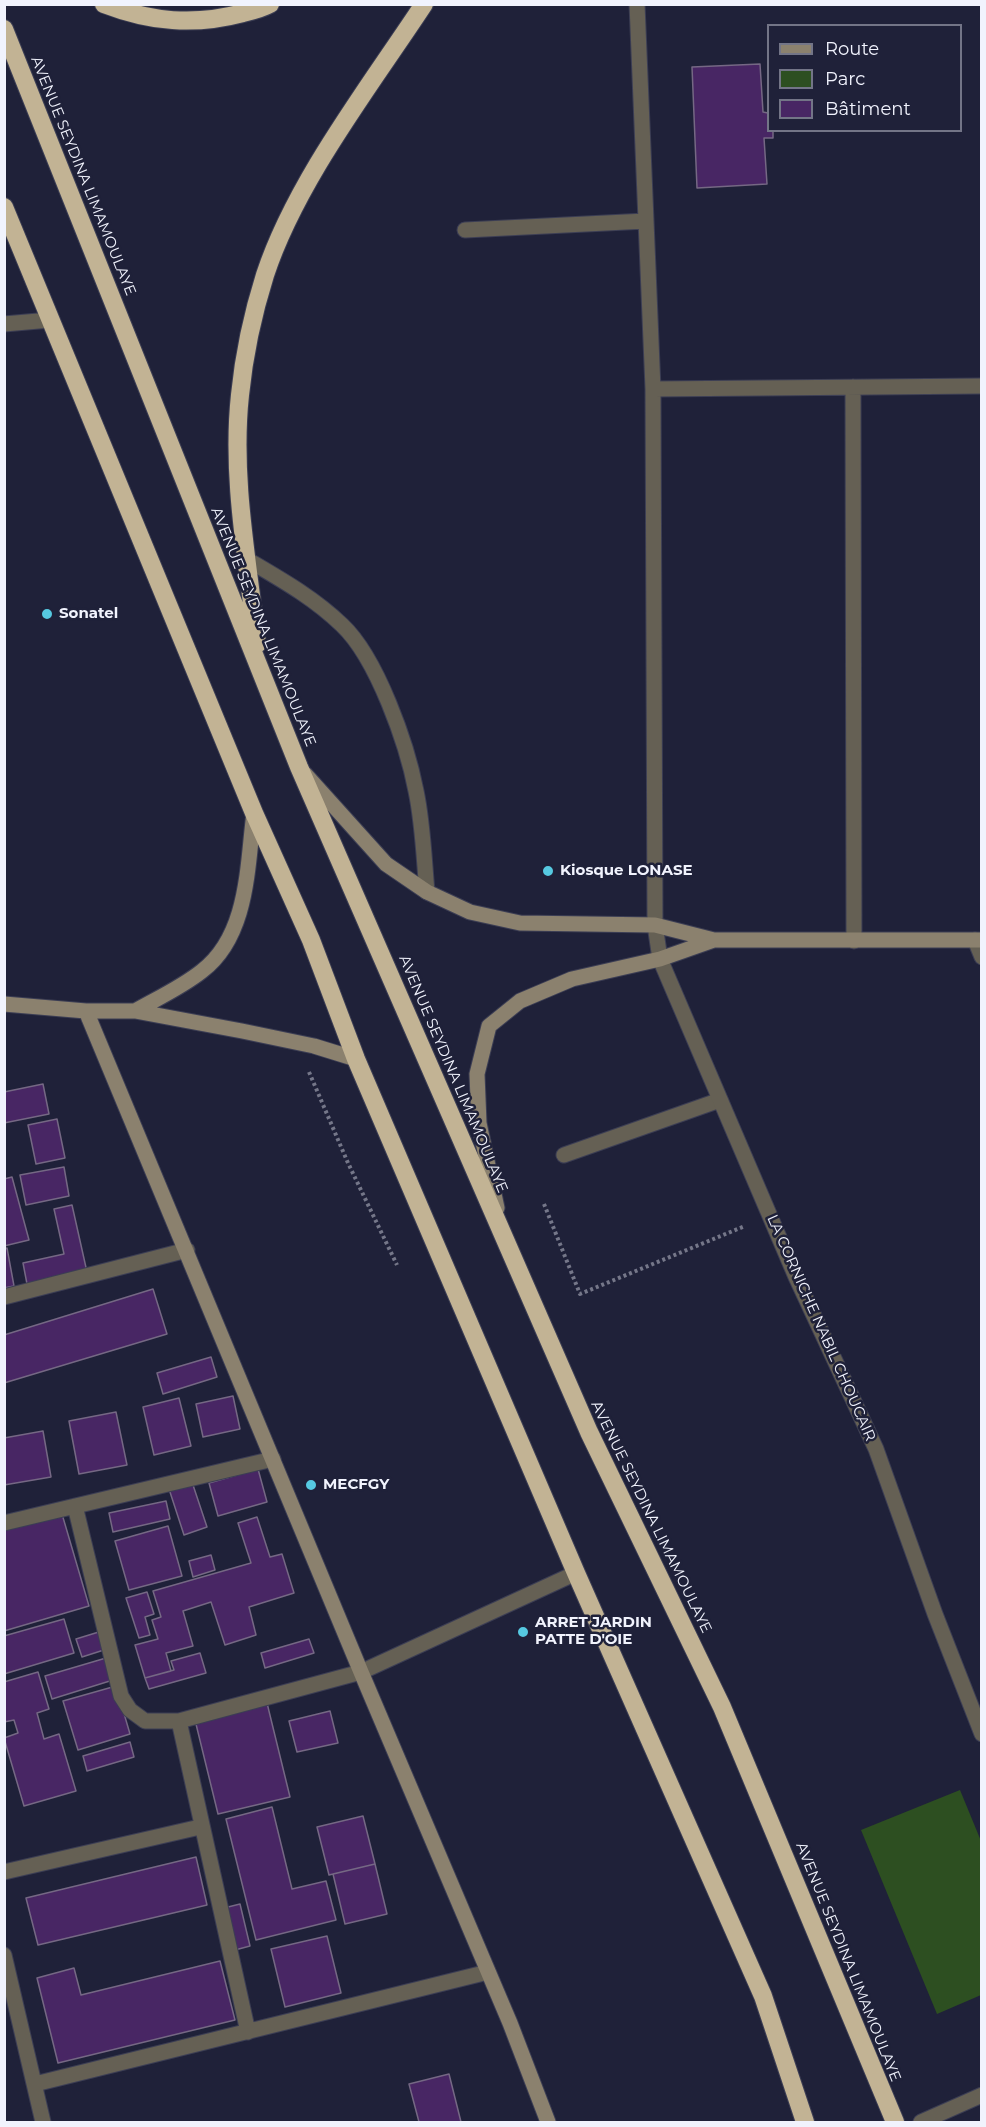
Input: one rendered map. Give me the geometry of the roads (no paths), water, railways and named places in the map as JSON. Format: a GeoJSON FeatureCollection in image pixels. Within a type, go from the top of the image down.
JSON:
{"type":"FeatureCollection","features":[{"type":"Feature","properties":{"kind":"highway"},"geometry":{"type":"LineString","coordinates":[[104,4],[129,14],[185,23],[230,16],[270,4]]}},
{"type":"Feature","properties":{"kind":"highway"},"geometry":{"type":"LineString","coordinates":[[260,667],[240,507],[240,396],[247,346],[266,274],[293,212],[318,166],[424,4]]}},
{"type":"Feature","properties":{"kind":"highway","name":"AVENUE SEYDINA LIMAMOULAYE"},"geometry":{"type":"LineString","coordinates":[[4,29],[299,767],[589,1432],[722,1707],[895,2122]]}},
{"type":"Feature","properties":{"kind":"highway"},"geometry":{"type":"LineString","coordinates":[[4,207],[254,813],[311,940],[356,1059],[576,1573],[763,1996],[802,2122]]}},
{"type":"Feature","properties":{"kind":"street","name":"LA CORNICHE NABIL CHOUCAIR"},"geometry":{"type":"LineString","coordinates":[[637,4],[653,389],[655,925],[660,959],[770,1216],[876,1449],[934,1614],[981,1734]]}},
{"type":"Feature","properties":{"kind":"street"},"geometry":{"type":"LineString","coordinates":[[465,230],[646,221]]}},
{"type":"Feature","properties":{"kind":"street"},"geometry":{"type":"LineString","coordinates":[[4,324],[50,320]]}},
{"type":"Feature","properties":{"kind":"street"},"geometry":{"type":"LineString","coordinates":[[653,389],[981,386]]}},
{"type":"Feature","properties":{"kind":"street"},"geometry":{"type":"LineString","coordinates":[[854,387],[854,941]]}},
{"type":"Feature","properties":{"kind":"street"},"geometry":{"type":"LineString","coordinates":[[248,560],[308,595],[344,627],[369,661],[392,710],[416,791],[427,892]]}},
{"type":"Feature","properties":{"kind":"street"},"geometry":{"type":"LineString","coordinates":[[299,767],[386,864],[427,892],[470,912],[520,923],[655,925],[714,940],[978,940],[981,957]]}},
{"type":"Feature","properties":{"kind":"street"},"geometry":{"type":"LineString","coordinates":[[135,1011],[204,970],[222,950],[243,904],[254,813]]}},
{"type":"Feature","properties":{"kind":"street"},"geometry":{"type":"LineString","coordinates":[[503,1239],[479,1124],[477,1074],[489,1026],[520,1001],[572,979],[660,959],[714,940]]}},
{"type":"Feature","properties":{"kind":"street"},"geometry":{"type":"LineString","coordinates":[[4,1004],[87,1011],[135,1011],[314,1046],[356,1059]]}},
{"type":"Feature","properties":{"kind":"street"},"geometry":{"type":"LineString","coordinates":[[87,1011],[488,1972],[548,2122]]}},
{"type":"Feature","properties":{"kind":"street"},"geometry":{"type":"LineString","coordinates":[[564,1155],[720,1100]]}},
{"type":"Feature","properties":{"kind":"street"},"geometry":{"type":"LineString","coordinates":[[4,1297],[187,1250]]}},
{"type":"Feature","properties":{"kind":"street"},"geometry":{"type":"LineString","coordinates":[[4,1523],[273,1459]]}},
{"type":"Feature","properties":{"kind":"street"},"geometry":{"type":"LineString","coordinates":[[75,1506],[121,1696],[130,1710],[145,1721],[179,1721],[361,1672],[576,1573]]}},
{"type":"Feature","properties":{"kind":"street"},"geometry":{"type":"LineString","coordinates":[[179,1721],[200,1827],[248,2032]]}},
{"type":"Feature","properties":{"kind":"street"},"geometry":{"type":"LineString","coordinates":[[4,1872],[200,1827]]}},
{"type":"Feature","properties":{"kind":"street"},"geometry":{"type":"LineString","coordinates":[[4,1955],[8,1991],[35,2084],[43,2122]]}},
{"type":"Feature","properties":{"kind":"street"},"geometry":{"type":"LineString","coordinates":[[35,2084],[488,1972]]}},
{"type":"Feature","properties":{"kind":"street"},"geometry":{"type":"LineString","coordinates":[[921,2122],[981,2096]]}},
{"type":"Feature","properties":{"kind":"place","name":"Sonatel"},"geometry":{"type":"Point","coordinates":[47,614]}},
{"type":"Feature","properties":{"kind":"place","name":"Kiosque LONASE"},"geometry":{"type":"Point","coordinates":[548,871]}},
{"type":"Feature","properties":{"kind":"place","name":"MECFGY"},"geometry":{"type":"Point","coordinates":[311,1485]}},
{"type":"Feature","properties":{"kind":"place","name":"ARRET JARDIN PATTE D'OIE"},"geometry":{"type":"Point","coordinates":[523,1632]}}]}
